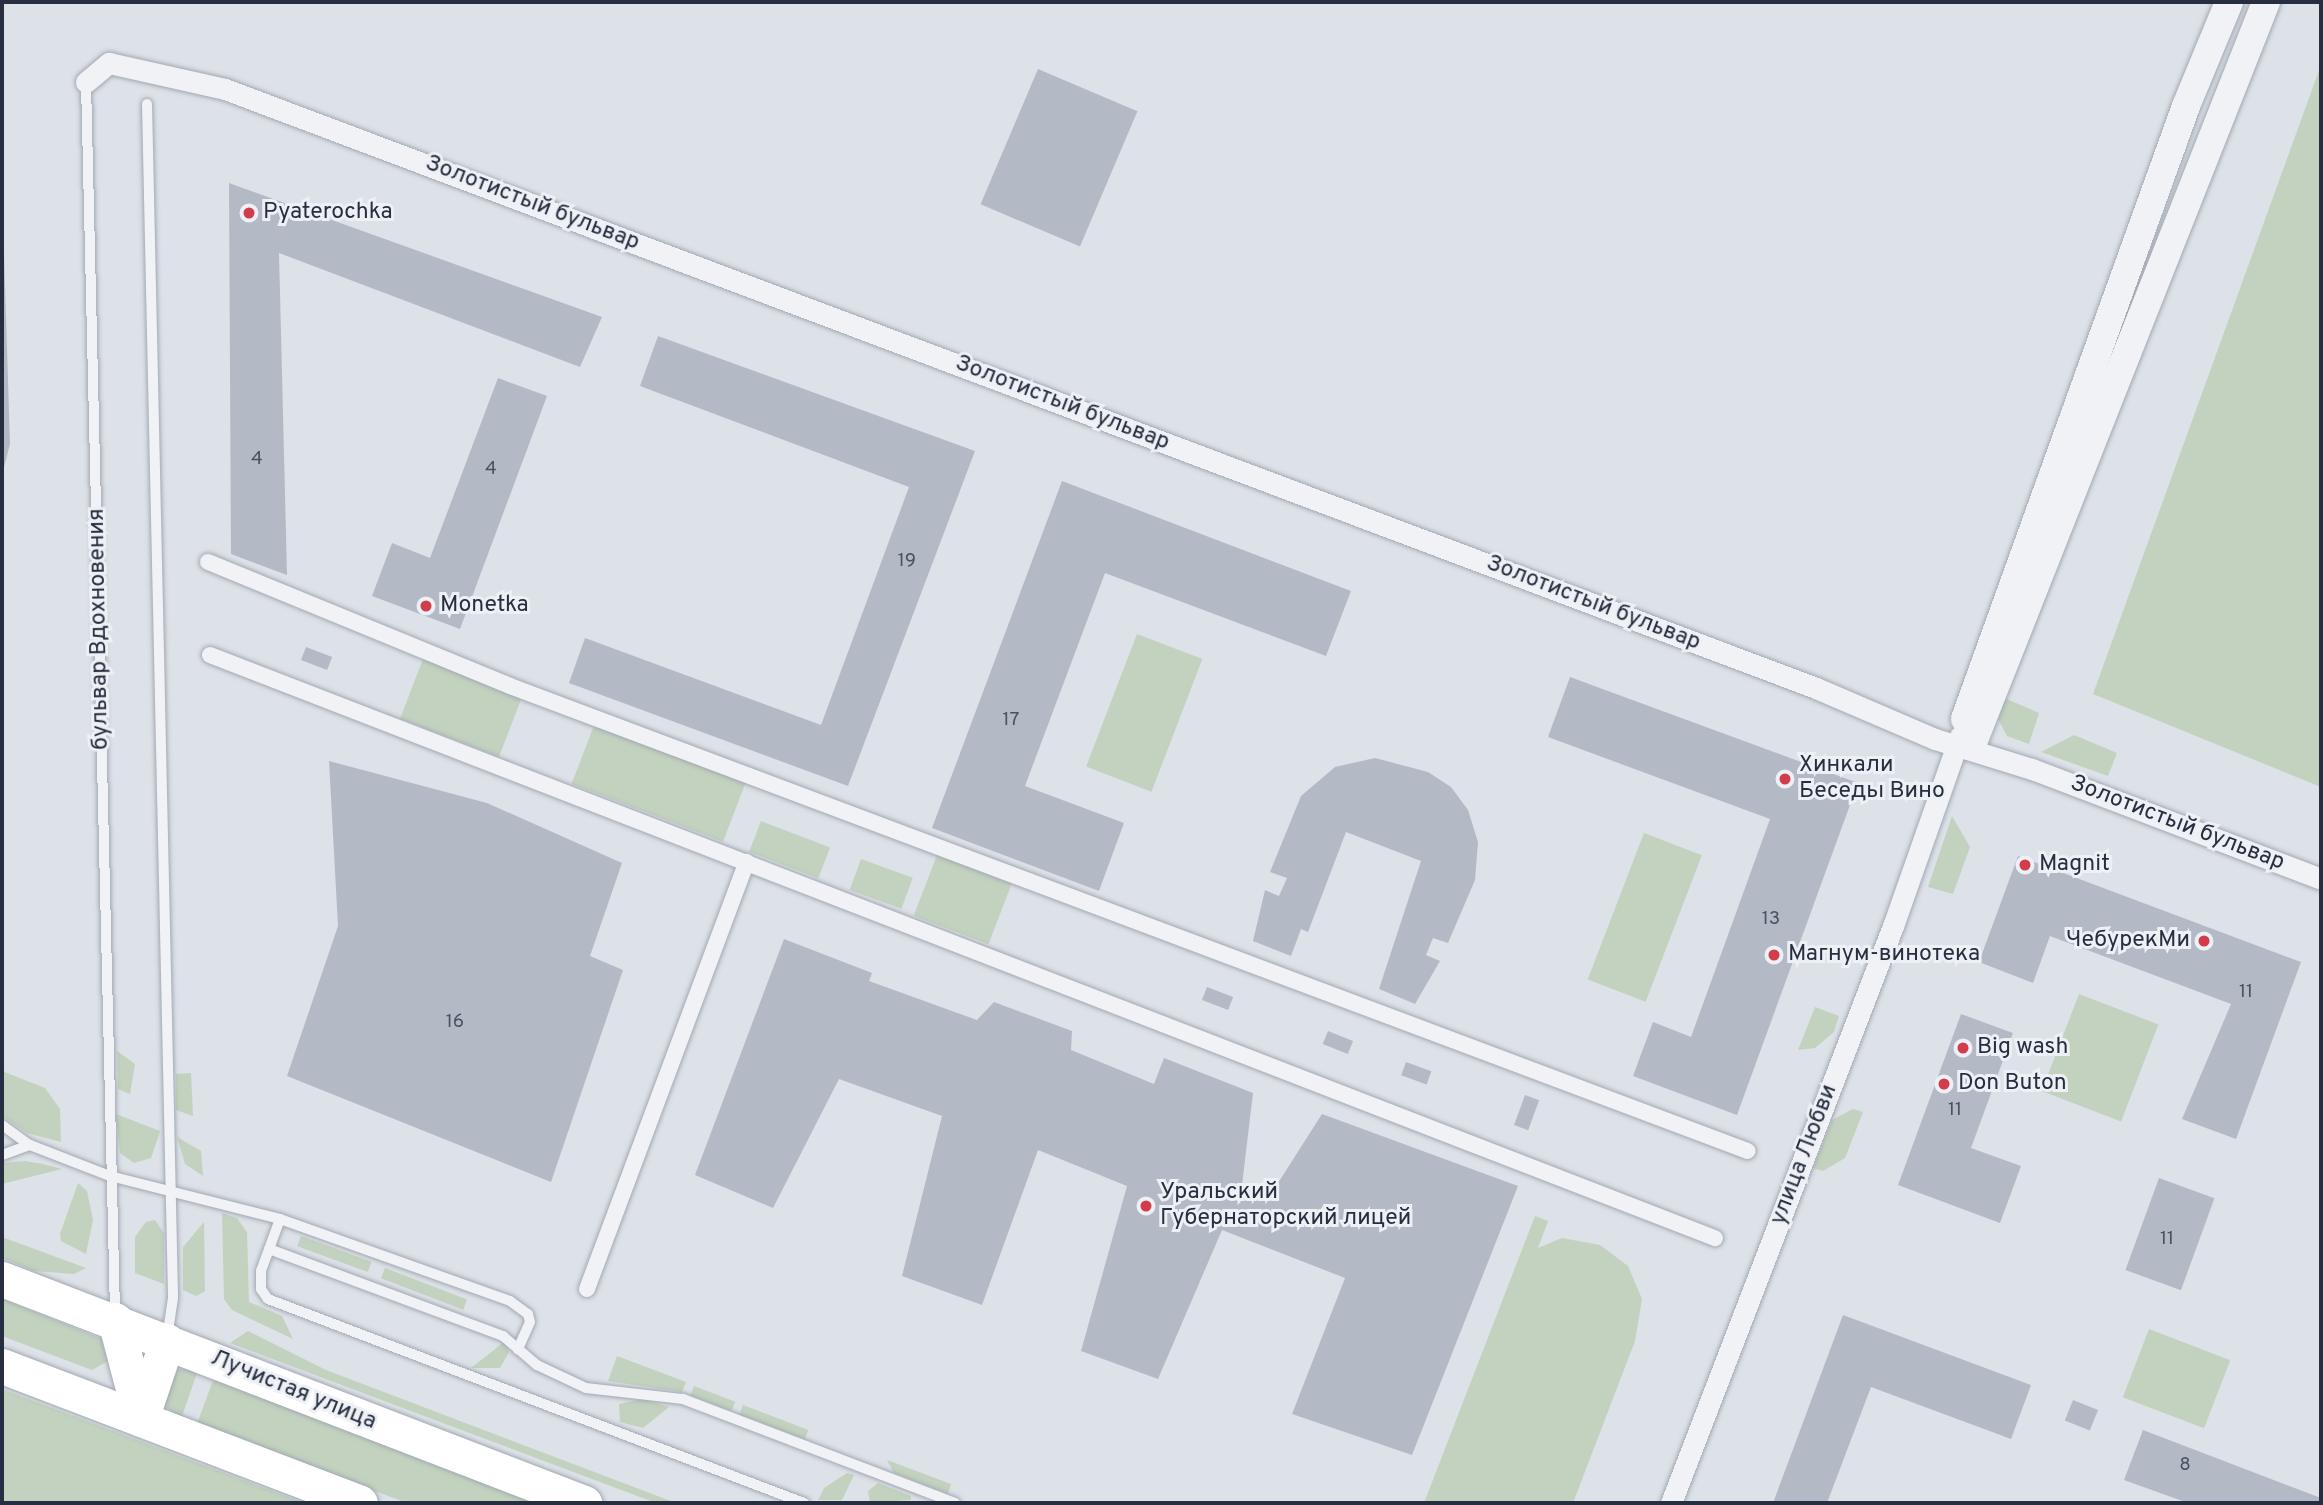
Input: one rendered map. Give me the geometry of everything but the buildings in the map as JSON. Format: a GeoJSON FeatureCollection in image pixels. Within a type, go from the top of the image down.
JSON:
{"type":"FeatureCollection","features":[{"type":"Feature","properties":{"kind":"main road","name":"Лучистая улица"},"geometry":{"type":"LineString","coordinates":[[2,1279],[115,1320],[584,1503]]}},
{"type":"Feature","properties":{"kind":"main road"},"geometry":{"type":"LineString","coordinates":[[115,1320],[141,1419]]}},
{"type":"Feature","properties":{"kind":"main road"},"geometry":{"type":"LineString","coordinates":[[141,1419],[167,1341]]}},
{"type":"Feature","properties":{"kind":"main road"},"geometry":{"type":"LineString","coordinates":[[2,1366],[360,1503]]}},
{"type":"Feature","properties":{"kind":"street"},"geometry":{"type":"LineString","coordinates":[[1965,744],[2190,94],[2229,2]]}},
{"type":"Feature","properties":{"kind":"street"},"geometry":{"type":"LineString","coordinates":[[1965,744],[2266,2]]}},
{"type":"Feature","properties":{"kind":"street","name":"Золотистый бульвар"},"geometry":{"type":"LineString","coordinates":[[86,82],[109,64],[147,72],[309,120],[2321,879]]}},
{"type":"Feature","properties":{"kind":"street"},"geometry":{"type":"LineString","coordinates":[[208,562],[510,686],[1748,1151]]}},
{"type":"Feature","properties":{"kind":"street"},"geometry":{"type":"LineString","coordinates":[[210,655],[1715,1238]]}},
{"type":"Feature","properties":{"kind":"street","name":"улица Любви"},"geometry":{"type":"LineString","coordinates":[[1671,1503],[1938,806],[1965,744]]}},
{"type":"Feature","properties":{"kind":"street"},"geometry":{"type":"LineString","coordinates":[[587,1289],[747,862]]}},
{"type":"Feature","properties":{"kind":"lane","name":"бульвар Вдохновения"},"geometry":{"type":"LineString","coordinates":[[86,82],[115,1320]]}},
{"type":"Feature","properties":{"kind":"lane"},"geometry":{"type":"LineString","coordinates":[[146,104],[173,1298],[167,1341]]}},
{"type":"Feature","properties":{"kind":"lane"},"geometry":{"type":"LineString","coordinates":[[2,1125],[30,1145],[110,1175],[280,1219],[510,1301],[528,1314],[530,1322],[518,1349]]}},
{"type":"Feature","properties":{"kind":"lane"},"geometry":{"type":"LineString","coordinates":[[2,1155],[30,1145]]}},
{"type":"Feature","properties":{"kind":"lane"},"geometry":{"type":"LineString","coordinates":[[280,1219],[261,1271],[261,1289],[268,1298],[804,1503]]}},
{"type":"Feature","properties":{"kind":"lane"},"geometry":{"type":"LineString","coordinates":[[270,1249],[469,1321],[503,1336],[537,1365],[586,1388],[683,1399],[955,1503]]}},
{"type":"Feature","properties":{"kind":"green space"},"geometry":{"type":"Polygon","coordinates":[[[2321,65],[2321,787],[2093,694],[2321,65]]]}},
{"type":"Feature","properties":{"kind":"green space"},"geometry":{"type":"Polygon","coordinates":[[[1137,634],[1202,659],[1151,792],[1086,767],[1137,634]]]}},
{"type":"Feature","properties":{"kind":"green space"},"geometry":{"type":"Polygon","coordinates":[[[423,659],[522,697],[499,757],[400,719],[423,659]]]}},
{"type":"Feature","properties":{"kind":"green space"},"geometry":{"type":"Polygon","coordinates":[[[1997,695],[2039,713],[2029,744],[2007,736],[1996,715],[1997,695]]]}},
{"type":"Feature","properties":{"kind":"green space"},"geometry":{"type":"Polygon","coordinates":[[[595,723],[746,781],[723,842],[572,784],[595,723]]]}},
{"type":"Feature","properties":{"kind":"green space"},"geometry":{"type":"Polygon","coordinates":[[[2074,735],[2117,753],[2108,776],[2041,752],[2074,735]]]}},
{"type":"Feature","properties":{"kind":"green space"},"geometry":{"type":"Polygon","coordinates":[[[1952,816],[1970,847],[1953,894],[1928,887],[1952,816]]]}},
{"type":"Feature","properties":{"kind":"green space"},"geometry":{"type":"Polygon","coordinates":[[[761,821],[830,848],[818,878],[749,852],[761,821]]]}},
{"type":"Feature","properties":{"kind":"green space"},"geometry":{"type":"Polygon","coordinates":[[[1644,833],[1702,855],[1646,1002],[1588,980],[1644,833]]]}},
{"type":"Feature","properties":{"kind":"green space"},"geometry":{"type":"Polygon","coordinates":[[[937,855],[1012,884],[988,944],[914,916],[937,855]]]}},
{"type":"Feature","properties":{"kind":"green space"},"geometry":{"type":"Polygon","coordinates":[[[861,859],[913,878],[901,909],[850,890],[861,859]]]}},
{"type":"Feature","properties":{"kind":"green space"},"geometry":{"type":"Polygon","coordinates":[[[2079,994],[2158,1024],[2121,1122],[2042,1091],[2079,994]]]}},
{"type":"Feature","properties":{"kind":"green space"},"geometry":{"type":"Polygon","coordinates":[[[1815,1007],[1839,1016],[1834,1032],[1815,1048],[1798,1050],[1815,1007]]]}},
{"type":"Feature","properties":{"kind":"green space"},"geometry":{"type":"Polygon","coordinates":[[[117,1051],[135,1064],[130,1094],[118,1089],[117,1051]]]}},
{"type":"Feature","properties":{"kind":"green space"},"geometry":{"type":"Polygon","coordinates":[[[2,1071],[45,1088],[60,1109],[61,1142],[27,1133],[2,1116],[2,1071]]]}},
{"type":"Feature","properties":{"kind":"green space"},"geometry":{"type":"Polygon","coordinates":[[[191,1073],[193,1116],[176,1110],[176,1074],[191,1073]]]}},
{"type":"Feature","properties":{"kind":"green space"},"geometry":{"type":"Polygon","coordinates":[[[1853,1109],[1863,1112],[1845,1158],[1823,1171],[1813,1168],[1832,1120],[1853,1109]]]}},
{"type":"Feature","properties":{"kind":"green space"},"geometry":{"type":"Polygon","coordinates":[[[116,1114],[160,1131],[151,1158],[134,1163],[120,1153],[116,1114]]]}},
{"type":"Feature","properties":{"kind":"green space"},"geometry":{"type":"Polygon","coordinates":[[[177,1137],[201,1151],[203,1176],[185,1164],[177,1137]]]}},
{"type":"Feature","properties":{"kind":"green space"},"geometry":{"type":"Polygon","coordinates":[[[25,1161],[62,1169],[2,1184],[2,1163],[25,1161]]]}},
{"type":"Feature","properties":{"kind":"green space"},"geometry":{"type":"Polygon","coordinates":[[[78,1183],[87,1191],[93,1220],[86,1254],[61,1241],[60,1234],[78,1183]]]}},
{"type":"Feature","properties":{"kind":"green space"},"geometry":{"type":"Polygon","coordinates":[[[222,1213],[237,1218],[247,1232],[249,1302],[282,1316],[293,1339],[232,1310],[224,1299],[222,1213]]]}},
{"type":"Feature","properties":{"kind":"green space"},"geometry":{"type":"Polygon","coordinates":[[[1535,1216],[1548,1221],[1538,1248],[1562,1238],[1600,1245],[1628,1266],[1642,1299],[1635,1341],[1573,1503],[1424,1503],[1535,1216]]]}},
{"type":"Feature","properties":{"kind":"green space"},"geometry":{"type":"Polygon","coordinates":[[[155,1220],[164,1233],[164,1284],[135,1273],[135,1237],[146,1222],[155,1220]]]}},
{"type":"Feature","properties":{"kind":"green space"},"geometry":{"type":"Polygon","coordinates":[[[204,1222],[205,1291],[196,1296],[183,1290],[183,1247],[204,1222]]]}},
{"type":"Feature","properties":{"kind":"green space"},"geometry":{"type":"Polygon","coordinates":[[[301,1236],[371,1262],[368,1272],[297,1246],[301,1236]]]}},
{"type":"Feature","properties":{"kind":"green space"},"geometry":{"type":"Polygon","coordinates":[[[2,1237],[86,1268],[74,1274],[34,1271],[2,1258],[2,1237]]]}},
{"type":"Feature","properties":{"kind":"green space"},"geometry":{"type":"Polygon","coordinates":[[[385,1268],[467,1300],[463,1310],[381,1278],[385,1268]]]}},
{"type":"Feature","properties":{"kind":"green space"},"geometry":{"type":"Polygon","coordinates":[[[2,1299],[107,1341],[108,1361],[92,1370],[2,1336],[2,1299]]]}},
{"type":"Feature","properties":{"kind":"green space"},"geometry":{"type":"Polygon","coordinates":[[[2149,1329],[2230,1360],[2204,1428],[2123,1397],[2149,1329]]]}},
{"type":"Feature","properties":{"kind":"green space"},"geometry":{"type":"Polygon","coordinates":[[[248,1331],[326,1370],[676,1503],[656,1503],[230,1343],[248,1331]]]}},
{"type":"Feature","properties":{"kind":"green space"},"geometry":{"type":"Polygon","coordinates":[[[504,1342],[509,1352],[500,1368],[471,1368],[504,1342]]]}},
{"type":"Feature","properties":{"kind":"green space"},"geometry":{"type":"Polygon","coordinates":[[[617,1356],[686,1382],[682,1392],[608,1381],[617,1356]]]}},
{"type":"Feature","properties":{"kind":"green space"},"geometry":{"type":"Polygon","coordinates":[[[178,1369],[198,1370],[181,1419],[163,1404],[178,1369]]]}},
{"type":"Feature","properties":{"kind":"green space"},"geometry":{"type":"Polygon","coordinates":[[[215,1375],[546,1503],[407,1503],[197,1424],[215,1375]]]}},
{"type":"Feature","properties":{"kind":"green space"},"geometry":{"type":"Polygon","coordinates":[[[694,1386],[735,1402],[731,1411],[690,1395],[694,1386]]]}},
{"type":"Feature","properties":{"kind":"green space"},"geometry":{"type":"Polygon","coordinates":[[[2,1389],[304,1503],[2,1503],[2,1389]]]}},
{"type":"Feature","properties":{"kind":"green space"},"geometry":{"type":"Polygon","coordinates":[[[642,1399],[669,1407],[643,1428],[620,1422],[619,1404],[642,1399]]]}},
{"type":"Feature","properties":{"kind":"green space"},"geometry":{"type":"Polygon","coordinates":[[[743,1405],[808,1430],[805,1439],[739,1414],[743,1405]]]}},
{"type":"Feature","properties":{"kind":"green space"},"geometry":{"type":"Polygon","coordinates":[[[887,1460],[951,1484],[948,1494],[894,1473],[887,1460]]]}},
{"type":"Feature","properties":{"kind":"green space"},"geometry":{"type":"Polygon","coordinates":[[[847,1473],[854,1475],[842,1500],[818,1500],[824,1488],[847,1473]]]}},
{"type":"Feature","properties":{"kind":"green space"},"geometry":{"type":"Polygon","coordinates":[[[878,1483],[911,1496],[911,1500],[870,1503],[868,1491],[878,1483]]]}},
{"type":"Feature","properties":{"kind":"place","name":"Pyaterochka"},"geometry":{"type":"Point","coordinates":[249,213]}},
{"type":"Feature","properties":{"kind":"place","name":"Monetka"},"geometry":{"type":"Point","coordinates":[426,606]}},
{"type":"Feature","properties":{"kind":"place","name":"Хинкали Беседы Вино"},"geometry":{"type":"Point","coordinates":[1785,779]}},
{"type":"Feature","properties":{"kind":"place","name":"Magnit"},"geometry":{"type":"Point","coordinates":[2025,865]}},
{"type":"Feature","properties":{"kind":"place","name":"ЧебурекМи"},"geometry":{"type":"Point","coordinates":[2204,941]}},
{"type":"Feature","properties":{"kind":"place","name":"Магнум-винотека"},"geometry":{"type":"Point","coordinates":[1774,955]}},
{"type":"Feature","properties":{"kind":"place","name":"Big wash"},"geometry":{"type":"Point","coordinates":[1963,1048]}},
{"type":"Feature","properties":{"kind":"place","name":"Don Buton"},"geometry":{"type":"Point","coordinates":[1944,1084]}},
{"type":"Feature","properties":{"kind":"place","name":"Уральский Губернаторский лицей"},"geometry":{"type":"Point","coordinates":[1146,1206]}}]}
